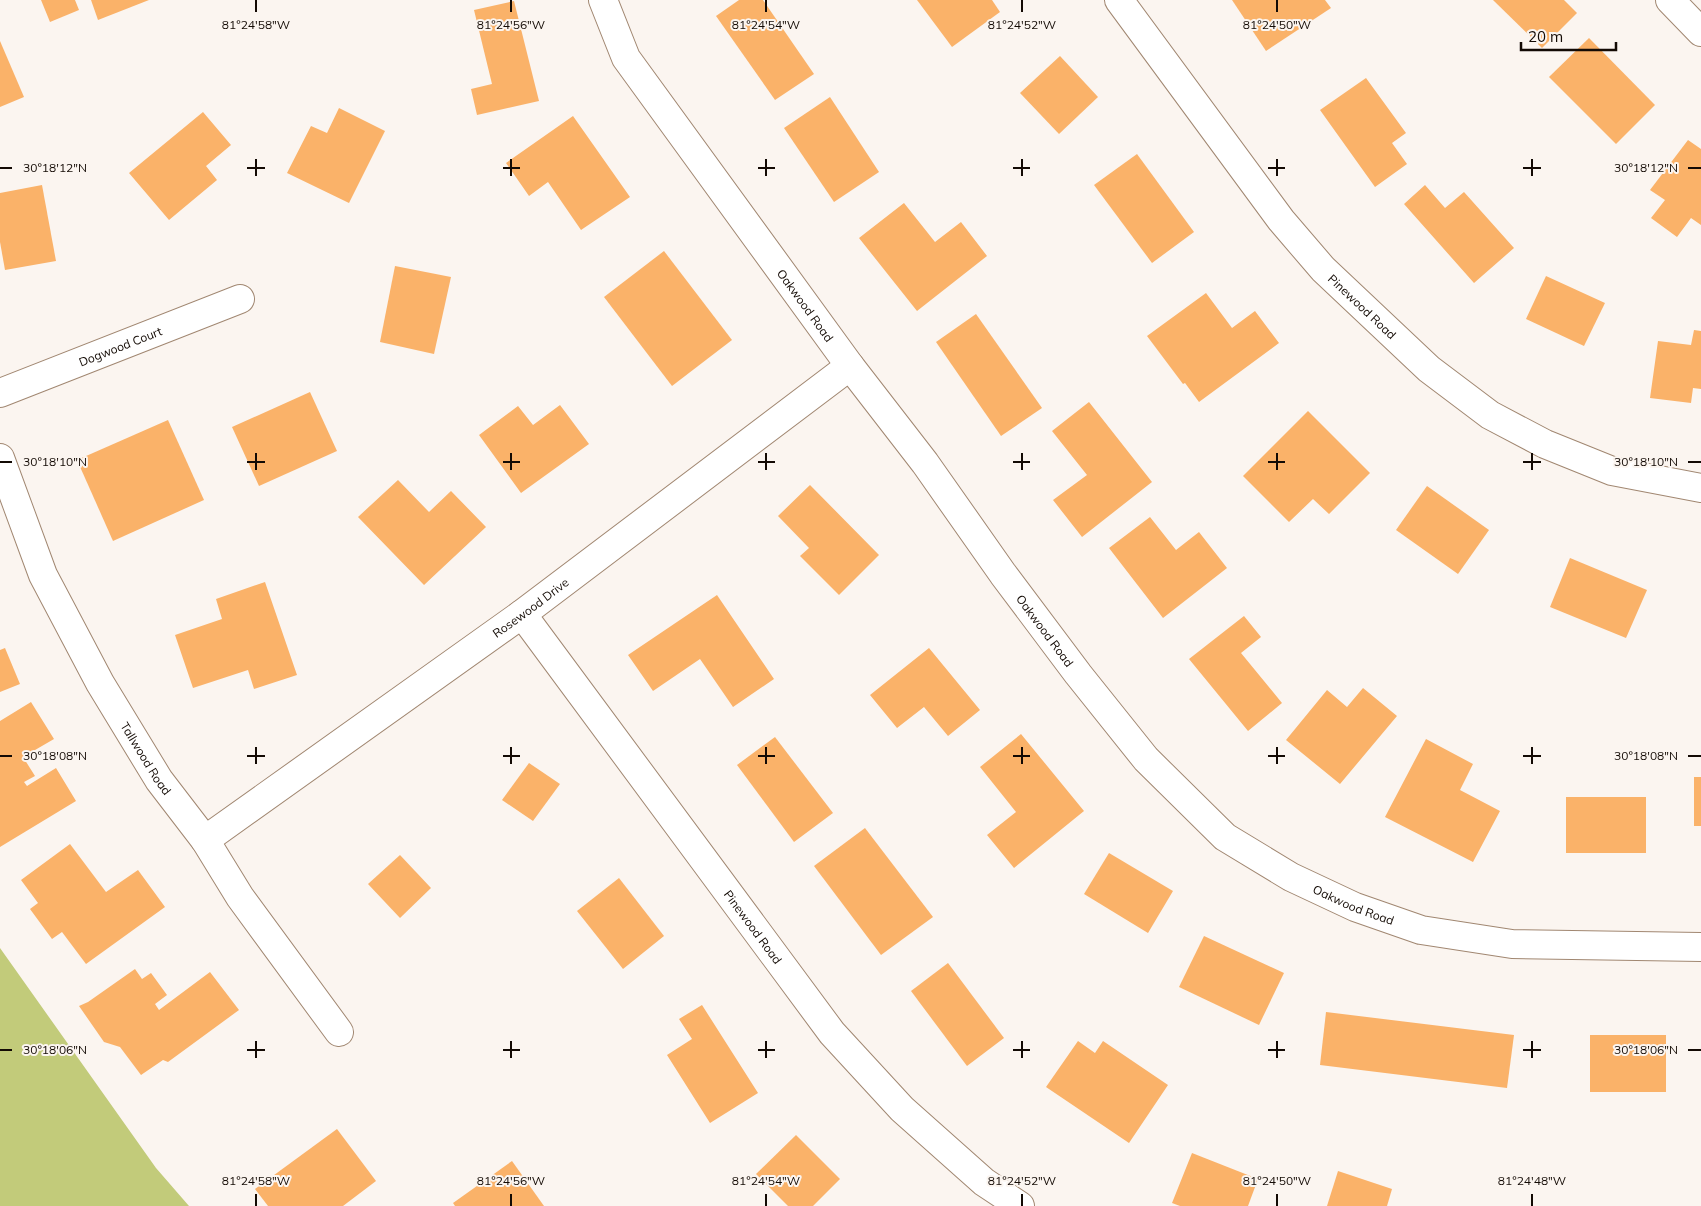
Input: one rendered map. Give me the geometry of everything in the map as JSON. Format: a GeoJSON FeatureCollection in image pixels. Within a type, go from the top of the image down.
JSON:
{"type":"FeatureCollection","features":[{"type":"Feature","properties":{"kind":"street","name":"Oakwood Road"},"geometry":{"type":"LineString","coordinates":[[604,0],[609,19],[626,58],[850,366],[925,463],[1003,574],[1146,759],[1225,837],[1291,877],[1331,896],[1355,907],[1421,930],[1512,944],[1701,947]]}},
{"type":"Feature","properties":{"kind":"street","name":"Pinewood Road"},"geometry":{"type":"LineString","coordinates":[[1119,0],[1275,212],[1322,269],[1429,369],[1490,416],[1545,444],[1612,471],[1701,488]]}},
{"type":"Feature","properties":{"kind":"street"},"geometry":{"type":"LineString","coordinates":[[1670,0],[1701,32]]}},
{"type":"Feature","properties":{"kind":"street","name":"Dogwood Court"},"geometry":{"type":"LineString","coordinates":[[0,393],[240,299]]}},
{"type":"Feature","properties":{"kind":"street","name":"Rosewood Drive"},"geometry":{"type":"LineString","coordinates":[[205,840],[522,614],[850,366]]}},
{"type":"Feature","properties":{"kind":"street","name":"Tallwood Road"},"geometry":{"type":"LineString","coordinates":[[0,458],[43,575],[100,683],[159,780],[205,840],[240,897],[339,1032]]}},
{"type":"Feature","properties":{"kind":"street","name":"Pinewood Road"},"geometry":{"type":"LineString","coordinates":[[522,614],[832,1032],[902,1109],[984,1182],[1020,1206]]}},
{"type":"Feature","properties":{"kind":"green space"},"geometry":{"type":"Polygon","coordinates":[[[0,948],[156,1168],[189,1206],[0,1206],[0,948]]]}},
{"type":"Feature","properties":{"kind":"building"},"geometry":{"type":"Polygon","coordinates":[[[41,0],[75,0],[79,10],[50,22],[41,0]]]}},
{"type":"Feature","properties":{"kind":"building"},"geometry":{"type":"Polygon","coordinates":[[[91,0],[149,0],[98,20],[91,0]]]}},
{"type":"Feature","properties":{"kind":"building"},"geometry":{"type":"Polygon","coordinates":[[[739,0],[763,0],[814,74],[775,100],[716,16],[739,0]]]}},
{"type":"Feature","properties":{"kind":"building"},"geometry":{"type":"Polygon","coordinates":[[[917,0],[992,0],[1000,12],[952,47],[917,0]]]}},
{"type":"Feature","properties":{"kind":"building"},"geometry":{"type":"Polygon","coordinates":[[[1232,0],[1325,0],[1331,8],[1266,51],[1232,0]]]}},
{"type":"Feature","properties":{"kind":"building"},"geometry":{"type":"Polygon","coordinates":[[[1493,0],[1564,0],[1577,13],[1542,48],[1493,0]]]}},
{"type":"Feature","properties":{"kind":"building"},"geometry":{"type":"Polygon","coordinates":[[[514,1],[539,101],[477,115],[471,89],[492,84],[474,10],[514,1]]]}},
{"type":"Feature","properties":{"kind":"building"},"geometry":{"type":"Polygon","coordinates":[[[1589,38],[1655,105],[1616,144],[1549,77],[1589,38]]]}},
{"type":"Feature","properties":{"kind":"building"},"geometry":{"type":"Polygon","coordinates":[[[0,41],[24,97],[0,107],[0,41]]]}},
{"type":"Feature","properties":{"kind":"building"},"geometry":{"type":"Polygon","coordinates":[[[1060,56],[1098,97],[1059,134],[1020,93],[1060,56]]]}},
{"type":"Feature","properties":{"kind":"building"},"geometry":{"type":"Polygon","coordinates":[[[1366,78],[1406,133],[1392,143],[1407,164],[1375,187],[1320,110],[1366,78]]]}},
{"type":"Feature","properties":{"kind":"building"},"geometry":{"type":"Polygon","coordinates":[[[830,97],[879,172],[834,202],[784,128],[830,97]]]}},
{"type":"Feature","properties":{"kind":"building"},"geometry":{"type":"Polygon","coordinates":[[[339,108],[385,131],[349,203],[287,173],[311,126],[327,133],[339,108]]]}},
{"type":"Feature","properties":{"kind":"building"},"geometry":{"type":"Polygon","coordinates":[[[203,112],[231,145],[206,166],[217,180],[169,220],[129,173],[203,112]]]}},
{"type":"Feature","properties":{"kind":"building"},"geometry":{"type":"Polygon","coordinates":[[[573,116],[630,197],[581,230],[548,182],[529,196],[506,163],[573,116]]]}},
{"type":"Feature","properties":{"kind":"building"},"geometry":{"type":"Polygon","coordinates":[[[1688,140],[1701,149],[1701,225],[1691,218],[1677,237],[1651,218],[1665,200],[1650,190],[1688,140]]]}},
{"type":"Feature","properties":{"kind":"building"},"geometry":{"type":"Polygon","coordinates":[[[1137,154],[1194,232],[1152,263],[1094,185],[1137,154]]]}},
{"type":"Feature","properties":{"kind":"building"},"geometry":{"type":"Polygon","coordinates":[[[42,185],[56,261],[5,270],[0,242],[0,193],[42,185]]]}},
{"type":"Feature","properties":{"kind":"building"},"geometry":{"type":"Polygon","coordinates":[[[1425,185],[1445,208],[1464,192],[1514,248],[1474,283],[1404,204],[1425,185]]]}},
{"type":"Feature","properties":{"kind":"building"},"geometry":{"type":"Polygon","coordinates":[[[904,203],[935,242],[961,222],[987,256],[917,311],[859,238],[904,203]]]}},
{"type":"Feature","properties":{"kind":"building"},"geometry":{"type":"Polygon","coordinates":[[[664,251],[732,340],[672,386],[604,297],[664,251]]]}},
{"type":"Feature","properties":{"kind":"building"},"geometry":{"type":"Polygon","coordinates":[[[395,266],[451,277],[434,354],[380,342],[395,266]]]}},
{"type":"Feature","properties":{"kind":"building"},"geometry":{"type":"Polygon","coordinates":[[[1546,276],[1605,303],[1584,346],[1526,319],[1546,276]]]}},
{"type":"Feature","properties":{"kind":"building"},"geometry":{"type":"Polygon","coordinates":[[[1206,293],[1232,328],[1255,311],[1279,343],[1199,402],[1147,336],[1206,293]]]}},
{"type":"Feature","properties":{"kind":"building"},"geometry":{"type":"Polygon","coordinates":[[[976,314],[1042,408],[1001,436],[936,342],[976,314]]]}},
{"type":"Feature","properties":{"kind":"building"},"geometry":{"type":"Polygon","coordinates":[[[1694,330],[1701,331],[1701,389],[1693,388],[1691,403],[1650,398],[1658,341],[1691,345],[1694,330]]]}},
{"type":"Feature","properties":{"kind":"building"},"geometry":{"type":"Polygon","coordinates":[[[310,392],[337,451],[259,486],[232,427],[310,392]]]}},
{"type":"Feature","properties":{"kind":"building"},"geometry":{"type":"Polygon","coordinates":[[[1089,402],[1152,482],[1082,537],[1053,500],[1087,475],[1052,431],[1089,402]]]}},
{"type":"Feature","properties":{"kind":"building"},"geometry":{"type":"Polygon","coordinates":[[[560,405],[589,444],[521,493],[479,435],[518,406],[533,425],[560,405]]]}},
{"type":"Feature","properties":{"kind":"building"},"geometry":{"type":"Polygon","coordinates":[[[1308,411],[1370,473],[1329,514],[1313,499],[1289,522],[1243,476],[1308,411]]]}},
{"type":"Feature","properties":{"kind":"building"},"geometry":{"type":"Polygon","coordinates":[[[168,420],[204,500],[113,541],[77,460],[168,420]]]}},
{"type":"Feature","properties":{"kind":"building"},"geometry":{"type":"Polygon","coordinates":[[[398,480],[429,512],[451,491],[486,527],[424,585],[358,517],[398,480]]]}},
{"type":"Feature","properties":{"kind":"building"},"geometry":{"type":"Polygon","coordinates":[[[810,485],[879,555],[839,595],[800,556],[809,548],[778,516],[810,485]]]}},
{"type":"Feature","properties":{"kind":"building"},"geometry":{"type":"Polygon","coordinates":[[[1427,486],[1489,530],[1458,574],[1396,530],[1427,486]]]}},
{"type":"Feature","properties":{"kind":"building"},"geometry":{"type":"Polygon","coordinates":[[[1150,517],[1176,550],[1199,532],[1227,568],[1163,618],[1109,548],[1150,517]]]}},
{"type":"Feature","properties":{"kind":"building"},"geometry":{"type":"Polygon","coordinates":[[[1570,558],[1647,590],[1626,638],[1550,607],[1570,558]]]}},
{"type":"Feature","properties":{"kind":"building"},"geometry":{"type":"Polygon","coordinates":[[[265,582],[297,675],[254,689],[248,670],[193,688],[175,635],[222,619],[216,599],[265,582]]]}},
{"type":"Feature","properties":{"kind":"building"},"geometry":{"type":"Polygon","coordinates":[[[717,595],[774,679],[733,707],[700,659],[653,691],[628,655],[717,595]]]}},
{"type":"Feature","properties":{"kind":"building"},"geometry":{"type":"Polygon","coordinates":[[[1244,616],[1261,637],[1241,653],[1282,703],[1248,731],[1189,659],[1244,616]]]}},
{"type":"Feature","properties":{"kind":"building"},"geometry":{"type":"Polygon","coordinates":[[[5,648],[20,684],[0,692],[0,650],[5,648]]]}},
{"type":"Feature","properties":{"kind":"building"},"geometry":{"type":"Polygon","coordinates":[[[929,648],[980,710],[948,736],[924,707],[897,728],[870,695],[929,648]]]}},
{"type":"Feature","properties":{"kind":"building"},"geometry":{"type":"Polygon","coordinates":[[[1363,688],[1397,716],[1340,784],[1286,740],[1327,690],[1347,707],[1363,688]]]}},
{"type":"Feature","properties":{"kind":"building"},"geometry":{"type":"Polygon","coordinates":[[[31,702],[54,739],[23,757],[35,776],[24,782],[27,786],[56,768],[76,801],[0,847],[0,721],[31,702]]]}},
{"type":"Feature","properties":{"kind":"building"},"geometry":{"type":"Polygon","coordinates":[[[1021,734],[1084,811],[1014,868],[987,835],[1016,812],[980,767],[1021,734]]]}},
{"type":"Feature","properties":{"kind":"building"},"geometry":{"type":"Polygon","coordinates":[[[775,737],[833,813],[794,842],[737,765],[775,737]]]}},
{"type":"Feature","properties":{"kind":"building"},"geometry":{"type":"Polygon","coordinates":[[[1426,739],[1473,764],[1460,790],[1500,811],[1473,862],[1385,817],[1426,739]]]}},
{"type":"Feature","properties":{"kind":"building"},"geometry":{"type":"Polygon","coordinates":[[[529,763],[560,784],[533,821],[502,800],[529,763]]]}},
{"type":"Feature","properties":{"kind":"building"},"geometry":{"type":"Polygon","coordinates":[[[1694,777],[1701,777],[1701,826],[1694,826],[1694,777]]]}},
{"type":"Feature","properties":{"kind":"building"},"geometry":{"type":"Polygon","coordinates":[[[1566,797],[1646,797],[1646,853],[1566,853],[1566,797]]]}},
{"type":"Feature","properties":{"kind":"building"},"geometry":{"type":"Polygon","coordinates":[[[865,828],[933,917],[881,955],[814,866],[865,828]]]}},
{"type":"Feature","properties":{"kind":"building"},"geometry":{"type":"Polygon","coordinates":[[[70,844],[106,892],[138,870],[165,907],[86,964],[62,932],[52,939],[30,909],[38,903],[21,880],[70,844]]]}},
{"type":"Feature","properties":{"kind":"building"},"geometry":{"type":"Polygon","coordinates":[[[1109,853],[1173,891],[1148,933],[1084,894],[1109,853]]]}},
{"type":"Feature","properties":{"kind":"building"},"geometry":{"type":"Polygon","coordinates":[[[400,855],[431,888],[400,918],[368,884],[400,855]]]}},
{"type":"Feature","properties":{"kind":"building"},"geometry":{"type":"Polygon","coordinates":[[[619,878],[664,936],[623,969],[577,911],[619,878]]]}},
{"type":"Feature","properties":{"kind":"building"},"geometry":{"type":"Polygon","coordinates":[[[1204,936],[1284,973],[1259,1025],[1179,987],[1204,936]]]}},
{"type":"Feature","properties":{"kind":"building"},"geometry":{"type":"Polygon","coordinates":[[[948,963],[1004,1038],[967,1066],[911,991],[948,963]]]}},
{"type":"Feature","properties":{"kind":"building"},"geometry":{"type":"Polygon","coordinates":[[[135,969],[142,979],[151,973],[167,995],[155,1004],[159,1010],[210,972],[239,1010],[168,1062],[163,1060],[141,1075],[120,1047],[104,1042],[79,1006],[88,1002],[135,969]]]}},
{"type":"Feature","properties":{"kind":"building"},"geometry":{"type":"Polygon","coordinates":[[[702,1005],[758,1093],[710,1123],[667,1055],[692,1039],[679,1019],[702,1005]]]}},
{"type":"Feature","properties":{"kind":"building"},"geometry":{"type":"Polygon","coordinates":[[[1326,1012],[1514,1035],[1507,1088],[1320,1065],[1326,1012]]]}},
{"type":"Feature","properties":{"kind":"building"},"geometry":{"type":"Polygon","coordinates":[[[1590,1035],[1666,1035],[1666,1092],[1590,1092],[1590,1035]]]}},
{"type":"Feature","properties":{"kind":"building"},"geometry":{"type":"Polygon","coordinates":[[[1078,1041],[1095,1053],[1103,1041],[1168,1085],[1129,1143],[1046,1087],[1078,1041]]]}},
{"type":"Feature","properties":{"kind":"building"},"geometry":{"type":"Polygon","coordinates":[[[337,1129],[376,1181],[343,1206],[268,1206],[255,1189],[337,1129]]]}},
{"type":"Feature","properties":{"kind":"building"},"geometry":{"type":"Polygon","coordinates":[[[796,1135],[840,1179],[813,1206],[788,1206],[756,1174],[796,1135]]]}},
{"type":"Feature","properties":{"kind":"building"},"geometry":{"type":"Polygon","coordinates":[[[1192,1153],[1258,1179],[1248,1206],[1180,1206],[1172,1203],[1192,1153]]]}},
{"type":"Feature","properties":{"kind":"building"},"geometry":{"type":"Polygon","coordinates":[[[512,1161],[544,1206],[455,1206],[453,1203],[512,1161]]]}},
{"type":"Feature","properties":{"kind":"building"},"geometry":{"type":"Polygon","coordinates":[[[1338,1171],[1392,1189],[1387,1206],[1327,1206],[1338,1171]]]}}]}
